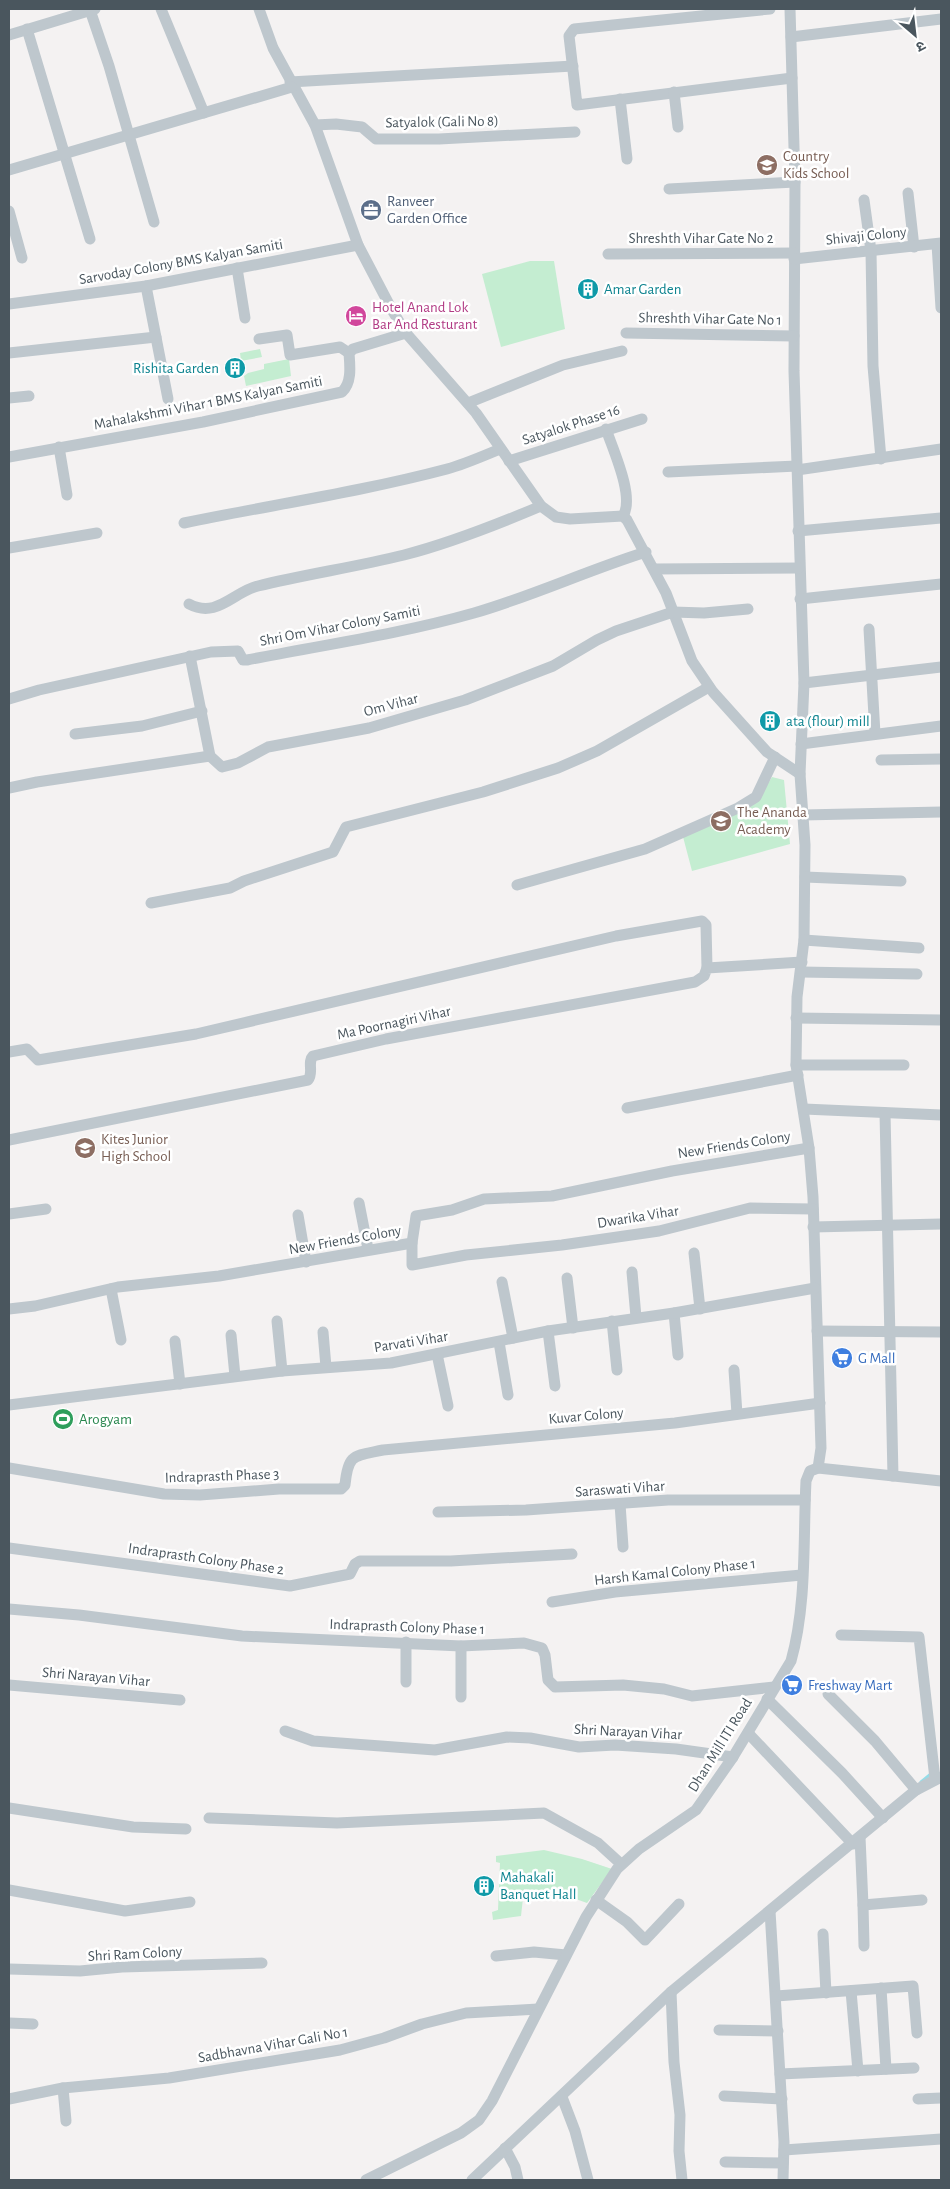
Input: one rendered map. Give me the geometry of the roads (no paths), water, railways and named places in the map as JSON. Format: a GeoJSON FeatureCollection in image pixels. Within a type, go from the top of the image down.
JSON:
{"type":"FeatureCollection","features":[{"type":"Feature","properties":{"kind":"street"},"geometry":{"type":"LineString","coordinates":[[9,35],[92,9],[154,222]]}},
{"type":"Feature","properties":{"kind":"street"},"geometry":{"type":"LineString","coordinates":[[161,9],[204,113]]}},
{"type":"Feature","properties":{"kind":"street"},"geometry":{"type":"LineString","coordinates":[[259,9],[273,48],[291,85],[315,126],[358,245],[406,333],[468,403],[541,506],[556,517],[570,519],[623,516],[627,520],[656,569],[692,661],[709,687],[767,752],[800,774]]}},
{"type":"Feature","properties":{"kind":"street"},"geometry":{"type":"LineString","coordinates":[[770,9],[574,29],[569,36],[577,105],[792,78]]}},
{"type":"Feature","properties":{"kind":"street"},"geometry":{"type":"LineString","coordinates":[[790,9],[795,182],[794,336],[798,531],[804,683],[800,774],[805,877],[804,940],[796,1018],[797,1070],[809,1148],[813,1209],[821,1448],[818,1468],[941,1481]]}},
{"type":"Feature","properties":{"kind":"street"},"geometry":{"type":"LineString","coordinates":[[791,37],[941,20]]}},
{"type":"Feature","properties":{"kind":"street"},"geometry":{"type":"LineString","coordinates":[[27,29],[90,239]]}},
{"type":"Feature","properties":{"kind":"street"},"geometry":{"type":"LineString","coordinates":[[9,170],[204,113],[291,85],[573,66]]}},
{"type":"Feature","properties":{"kind":"street"},"geometry":{"type":"LineString","coordinates":[[674,92],[678,127]]}},
{"type":"Feature","properties":{"kind":"street"},"geometry":{"type":"LineString","coordinates":[[620,99],[627,159]]}},
{"type":"Feature","properties":{"kind":"street","name":"Satyalok (Gali No 8)"},"geometry":{"type":"LineString","coordinates":[[315,126],[336,124],[362,127],[376,139],[439,139],[575,132]]}},
{"type":"Feature","properties":{"kind":"street"},"geometry":{"type":"LineString","coordinates":[[669,189],[795,182]]}},
{"type":"Feature","properties":{"kind":"street"},"geometry":{"type":"LineString","coordinates":[[908,193],[914,246]]}},
{"type":"Feature","properties":{"kind":"street"},"geometry":{"type":"LineString","coordinates":[[864,200],[871,251],[873,366],[881,458]]}},
{"type":"Feature","properties":{"kind":"street"},"geometry":{"type":"LineString","coordinates":[[9,211],[22,258]]}},
{"type":"Feature","properties":{"kind":"street"},"geometry":{"type":"LineString","coordinates":[[939,244],[941,308]]}},
{"type":"Feature","properties":{"kind":"street","name":"Shivaji Colony"},"geometry":{"type":"LineString","coordinates":[[794,256],[939,244]]}},
{"type":"Feature","properties":{"kind":"street","name":"Sarvoday Colony BMS Kalyan Samiti"},"geometry":{"type":"LineString","coordinates":[[9,304],[146,286],[358,245]]}},
{"type":"Feature","properties":{"kind":"street","name":"Shreshth Vihar Gate No 2"},"geometry":{"type":"LineString","coordinates":[[608,254],[794,256]]}},
{"type":"Feature","properties":{"kind":"street"},"geometry":{"type":"LineString","coordinates":[[237,268],[245,318]]}},
{"type":"Feature","properties":{"kind":"street"},"geometry":{"type":"LineString","coordinates":[[146,286],[168,399]]}},
{"type":"Feature","properties":{"kind":"street"},"geometry":{"type":"LineString","coordinates":[[259,339],[288,334],[290,355],[340,347],[349,353],[353,349],[406,333]]}},
{"type":"Feature","properties":{"kind":"street","name":"Shreshth Vihar Gate No 1"},"geometry":{"type":"LineString","coordinates":[[626,333],[794,336]]}},
{"type":"Feature","properties":{"kind":"street"},"geometry":{"type":"LineString","coordinates":[[9,353],[156,337]]}},
{"type":"Feature","properties":{"kind":"street"},"geometry":{"type":"LineString","coordinates":[[468,403],[563,365],[622,350]]}},
{"type":"Feature","properties":{"kind":"street","name":"Mahalakshmi Vihar 1 BMS Kalyan Samiti"},"geometry":{"type":"LineString","coordinates":[[9,457],[203,422],[342,392],[346,388],[349,375],[349,353]]}},
{"type":"Feature","properties":{"kind":"street"},"geometry":{"type":"LineString","coordinates":[[9,398],[30,396]]}},
{"type":"Feature","properties":{"kind":"street","name":"Satyalok Phase 16"},"geometry":{"type":"LineString","coordinates":[[509,461],[642,418]]}},
{"type":"Feature","properties":{"kind":"street"},"geometry":{"type":"LineString","coordinates":[[606,429],[628,504],[623,516]]}},
{"type":"Feature","properties":{"kind":"street"},"geometry":{"type":"LineString","coordinates":[[59,447],[68,495]]}},
{"type":"Feature","properties":{"kind":"street"},"geometry":{"type":"LineString","coordinates":[[184,523],[289,501],[335,495],[449,469],[500,449]]}},
{"type":"Feature","properties":{"kind":"street"},"geometry":{"type":"LineString","coordinates":[[668,472],[797,468],[941,449]]}},
{"type":"Feature","properties":{"kind":"street"},"geometry":{"type":"LineString","coordinates":[[189,604],[208,609],[217,608],[246,589],[412,553],[456,540],[541,506]]}},
{"type":"Feature","properties":{"kind":"street"},"geometry":{"type":"LineString","coordinates":[[798,531],[941,518]]}},
{"type":"Feature","properties":{"kind":"street"},"geometry":{"type":"LineString","coordinates":[[9,548],[97,533]]}},
{"type":"Feature","properties":{"kind":"street","name":"Shri Om Vihar Colony Samiti"},"geometry":{"type":"LineString","coordinates":[[9,699],[39,690],[190,656],[235,651],[240,653],[243,660],[248,660],[361,640],[472,614],[646,552]]}},
{"type":"Feature","properties":{"kind":"street"},"geometry":{"type":"LineString","coordinates":[[656,569],[800,568]]}},
{"type":"Feature","properties":{"kind":"street"},"geometry":{"type":"LineString","coordinates":[[800,599],[941,584]]}},
{"type":"Feature","properties":{"kind":"street"},"geometry":{"type":"LineString","coordinates":[[674,612],[704,613],[748,609]]}},
{"type":"Feature","properties":{"kind":"street","name":"Om Vihar"},"geometry":{"type":"LineString","coordinates":[[210,756],[217,765],[228,766],[268,747],[369,728],[418,714],[524,679],[553,666],[597,640],[674,612]]}},
{"type":"Feature","properties":{"kind":"street"},"geometry":{"type":"LineString","coordinates":[[869,629],[875,734]]}},
{"type":"Feature","properties":{"kind":"street"},"geometry":{"type":"LineString","coordinates":[[9,788],[37,782],[210,756],[190,656]]}},
{"type":"Feature","properties":{"kind":"street"},"geometry":{"type":"LineString","coordinates":[[804,683],[941,667]]}},
{"type":"Feature","properties":{"kind":"street"},"geometry":{"type":"LineString","coordinates":[[151,903],[230,888],[244,881],[332,852],[346,827],[483,792],[558,768],[597,751],[709,687]]}},
{"type":"Feature","properties":{"kind":"street"},"geometry":{"type":"LineString","coordinates":[[75,734],[142,726],[202,711]]}},
{"type":"Feature","properties":{"kind":"street"},"geometry":{"type":"LineString","coordinates":[[801,744],[941,726]]}},
{"type":"Feature","properties":{"kind":"street"},"geometry":{"type":"LineString","coordinates":[[517,885],[645,849],[738,808],[756,797],[776,757]]}},
{"type":"Feature","properties":{"kind":"street"},"geometry":{"type":"LineString","coordinates":[[881,760],[941,759]]}},
{"type":"Feature","properties":{"kind":"street"},"geometry":{"type":"LineString","coordinates":[[803,815],[941,812]]}},
{"type":"Feature","properties":{"kind":"street"},"geometry":{"type":"LineString","coordinates":[[805,877],[901,880]]}},
{"type":"Feature","properties":{"kind":"street"},"geometry":{"type":"LineString","coordinates":[[9,1052],[27,1049],[38,1060],[196,1034],[607,938],[702,921],[706,925],[706,968],[801,967],[917,974]]}},
{"type":"Feature","properties":{"kind":"street"},"geometry":{"type":"LineString","coordinates":[[804,940],[919,948]]}},
{"type":"Feature","properties":{"kind":"street","name":"Ma Poornagiri Vihar"},"geometry":{"type":"LineString","coordinates":[[9,1140],[308,1080],[311,1075],[310,1059],[313,1056],[386,1039],[695,982],[704,976],[706,968]]}},
{"type":"Feature","properties":{"kind":"street"},"geometry":{"type":"LineString","coordinates":[[796,1018],[941,1020]]}},
{"type":"Feature","properties":{"kind":"street"},"geometry":{"type":"LineString","coordinates":[[627,1108],[797,1070],[904,1065]]}},
{"type":"Feature","properties":{"kind":"street"},"geometry":{"type":"LineString","coordinates":[[804,1109],[885,1114],[941,1114]]}},
{"type":"Feature","properties":{"kind":"street"},"geometry":{"type":"LineString","coordinates":[[885,1114],[893,1476]]}},
{"type":"Feature","properties":{"kind":"street","name":"New Friends Colony"},"geometry":{"type":"LineString","coordinates":[[9,1309],[35,1306],[112,1289],[209,1278],[306,1262],[368,1249],[412,1243],[416,1216],[452,1210],[484,1199],[552,1196],[735,1159],[809,1148]]}},
{"type":"Feature","properties":{"kind":"street"},"geometry":{"type":"LineString","coordinates":[[359,1203],[368,1249]]}},
{"type":"Feature","properties":{"kind":"street","name":"Dwarika Vihar"},"geometry":{"type":"LineString","coordinates":[[412,1243],[412,1265],[466,1255],[543,1248],[659,1231],[750,1208],[813,1209]]}},
{"type":"Feature","properties":{"kind":"street"},"geometry":{"type":"LineString","coordinates":[[9,1214],[46,1209]]}},
{"type":"Feature","properties":{"kind":"street"},"geometry":{"type":"LineString","coordinates":[[298,1215],[306,1262]]}},
{"type":"Feature","properties":{"kind":"street"},"geometry":{"type":"LineString","coordinates":[[813,1226],[941,1224]]}},
{"type":"Feature","properties":{"kind":"street"},"geometry":{"type":"LineString","coordinates":[[694,1253],[700,1309]]}},
{"type":"Feature","properties":{"kind":"street"},"geometry":{"type":"LineString","coordinates":[[632,1272],[636,1317]]}},
{"type":"Feature","properties":{"kind":"street"},"geometry":{"type":"LineString","coordinates":[[567,1278],[573,1328]]}},
{"type":"Feature","properties":{"kind":"street"},"geometry":{"type":"LineString","coordinates":[[502,1282],[513,1338]]}},
{"type":"Feature","properties":{"kind":"street","name":"Parvati Vihar"},"geometry":{"type":"LineString","coordinates":[[9,1405],[235,1376],[391,1363],[548,1331],[700,1309],[815,1288]]}},
{"type":"Feature","properties":{"kind":"street"},"geometry":{"type":"LineString","coordinates":[[112,1289],[121,1340]]}},
{"type":"Feature","properties":{"kind":"street"},"geometry":{"type":"LineString","coordinates":[[674,1313],[678,1355]]}},
{"type":"Feature","properties":{"kind":"street"},"geometry":{"type":"LineString","coordinates":[[277,1321],[282,1371]]}},
{"type":"Feature","properties":{"kind":"street"},"geometry":{"type":"LineString","coordinates":[[612,1321],[617,1370]]}},
{"type":"Feature","properties":{"kind":"street"},"geometry":{"type":"LineString","coordinates":[[548,1331],[555,1386]]}},
{"type":"Feature","properties":{"kind":"street"},"geometry":{"type":"LineString","coordinates":[[817,1331],[941,1332]]}},
{"type":"Feature","properties":{"kind":"street"},"geometry":{"type":"LineString","coordinates":[[323,1332],[326,1367]]}},
{"type":"Feature","properties":{"kind":"street"},"geometry":{"type":"LineString","coordinates":[[231,1336],[235,1376]]}},
{"type":"Feature","properties":{"kind":"street"},"geometry":{"type":"LineString","coordinates":[[175,1341],[180,1384]]}},
{"type":"Feature","properties":{"kind":"street"},"geometry":{"type":"LineString","coordinates":[[499,1342],[508,1395]]}},
{"type":"Feature","properties":{"kind":"street"},"geometry":{"type":"LineString","coordinates":[[437,1354],[448,1406]]}},
{"type":"Feature","properties":{"kind":"street"},"geometry":{"type":"LineString","coordinates":[[734,1370],[737,1414]]}},
{"type":"Feature","properties":{"kind":"street","name":"Kuvar Colony"},"geometry":{"type":"LineString","coordinates":[[354,1456],[383,1450],[676,1423],[820,1403]]}},
{"type":"Feature","properties":{"kind":"street","name":"Indraprasth Phase 3"},"geometry":{"type":"LineString","coordinates":[[9,1468],[164,1494],[200,1495],[278,1489],[341,1489],[345,1485],[347,1468],[354,1456]]}},
{"type":"Feature","properties":{"kind":"street","name":"Dhan Mill ITI Road"},"geometry":{"type":"LineString","coordinates":[[366,2180],[451,2139],[478,2120],[492,2101],[538,2008],[596,1900],[621,1864],[639,1849],[696,1810],[733,1757],[791,1661],[798,1634],[806,1481],[810,1471],[818,1468]]}},
{"type":"Feature","properties":{"kind":"street","name":"Saraswati Vihar"},"geometry":{"type":"LineString","coordinates":[[438,1512],[526,1510],[668,1500],[805,1500]]}},
{"type":"Feature","properties":{"kind":"street"},"geometry":{"type":"LineString","coordinates":[[620,1504],[623,1547]]}},
{"type":"Feature","properties":{"kind":"street","name":"Indraprasth Colony Phase 2"},"geometry":{"type":"LineString","coordinates":[[9,1548],[290,1586],[350,1574],[355,1564],[360,1561],[451,1561],[572,1554]]}},
{"type":"Feature","properties":{"kind":"street","name":"Harsh Kamal Colony Phase 1"},"geometry":{"type":"LineString","coordinates":[[552,1602],[615,1592],[802,1575]]}},
{"type":"Feature","properties":{"kind":"street","name":"Indraprasth Colony Phase 1"},"geometry":{"type":"LineString","coordinates":[[9,1609],[79,1615],[242,1636],[461,1646],[524,1644],[542,1648],[545,1655],[548,1680],[555,1687],[623,1685],[664,1689],[692,1696],[774,1688]]}},
{"type":"Feature","properties":{"kind":"street"},"geometry":{"type":"LineString","coordinates":[[472,2180],[671,1992],[770,1911],[914,1788],[936,1774],[919,1636],[840,1635]]}},
{"type":"Feature","properties":{"kind":"street"},"geometry":{"type":"LineString","coordinates":[[406,1642],[406,1682]]}},
{"type":"Feature","properties":{"kind":"street"},"geometry":{"type":"LineString","coordinates":[[461,1646],[461,1697]]}},
{"type":"Feature","properties":{"kind":"street","name":"Shri Narayan Vihar"},"geometry":{"type":"LineString","coordinates":[[9,1685],[180,1700]]}},
{"type":"Feature","properties":{"kind":"street"},"geometry":{"type":"LineString","coordinates":[[828,1694],[875,1741],[914,1788]]}},
{"type":"Feature","properties":{"kind":"street"},"geometry":{"type":"LineString","coordinates":[[767,1699],[842,1773],[881,1817]]}},
{"type":"Feature","properties":{"kind":"street","name":"Shri Narayan Vihar"},"geometry":{"type":"LineString","coordinates":[[285,1731],[313,1742],[435,1750],[515,1737],[579,1747],[615,1745],[676,1749],[733,1757]]}},
{"type":"Feature","properties":{"kind":"street"},"geometry":{"type":"LineString","coordinates":[[748,1733],[853,1840],[863,1904],[864,1946]]}},
{"type":"Feature","properties":{"kind":"street"},"geometry":{"type":"LineString","coordinates":[[9,1808],[133,1827],[186,1829]]}},
{"type":"Feature","properties":{"kind":"street"},"geometry":{"type":"LineString","coordinates":[[209,1818],[337,1824],[544,1813],[598,1844],[621,1864]]}},
{"type":"Feature","properties":{"kind":"street"},"geometry":{"type":"LineString","coordinates":[[9,1890],[125,1910],[190,1902]]}},
{"type":"Feature","properties":{"kind":"street"},"geometry":{"type":"LineString","coordinates":[[596,1900],[627,1922],[645,1940],[679,1904]]}},
{"type":"Feature","properties":{"kind":"street"},"geometry":{"type":"LineString","coordinates":[[863,1904],[922,1900]]}},
{"type":"Feature","properties":{"kind":"street"},"geometry":{"type":"LineString","coordinates":[[770,1911],[782,2099],[783,2180]]}},
{"type":"Feature","properties":{"kind":"street"},"geometry":{"type":"LineString","coordinates":[[822,1934],[826,1993]]}},
{"type":"Feature","properties":{"kind":"street"},"geometry":{"type":"LineString","coordinates":[[496,1956],[534,1952],[566,1955]]}},
{"type":"Feature","properties":{"kind":"street","name":"Shri Ram Colony"},"geometry":{"type":"LineString","coordinates":[[9,1969],[80,1971],[122,1967],[262,1963]]}},
{"type":"Feature","properties":{"kind":"street"},"geometry":{"type":"LineString","coordinates":[[776,1996],[913,1986],[917,2033]]}},
{"type":"Feature","properties":{"kind":"street"},"geometry":{"type":"LineString","coordinates":[[881,1988],[886,2069]]}},
{"type":"Feature","properties":{"kind":"street"},"geometry":{"type":"LineString","coordinates":[[851,1991],[858,2071]]}},
{"type":"Feature","properties":{"kind":"street"},"geometry":{"type":"LineString","coordinates":[[671,1992],[674,2062],[680,2115],[679,2151],[682,2180]]}},
{"type":"Feature","properties":{"kind":"street","name":"Sadbhavna Vihar Gali No 1"},"geometry":{"type":"LineString","coordinates":[[9,2099],[63,2088],[169,2078],[251,2063],[304,2057],[340,2050],[384,2038],[422,2024],[466,2013],[538,2008]]}},
{"type":"Feature","properties":{"kind":"street"},"geometry":{"type":"LineString","coordinates":[[9,2023],[33,2024]]}},
{"type":"Feature","properties":{"kind":"street"},"geometry":{"type":"LineString","coordinates":[[719,2030],[778,2031]]}},
{"type":"Feature","properties":{"kind":"street"},"geometry":{"type":"LineString","coordinates":[[780,2074],[914,2068]]}},
{"type":"Feature","properties":{"kind":"street"},"geometry":{"type":"LineString","coordinates":[[63,2088],[66,2122]]}},
{"type":"Feature","properties":{"kind":"street"},"geometry":{"type":"LineString","coordinates":[[724,2096],[782,2099]]}},
{"type":"Feature","properties":{"kind":"street"},"geometry":{"type":"LineString","coordinates":[[562,2097],[575,2131],[588,2180]]}},
{"type":"Feature","properties":{"kind":"street"},"geometry":{"type":"LineString","coordinates":[[918,2099],[941,2098]]}},
{"type":"Feature","properties":{"kind":"street"},"geometry":{"type":"LineString","coordinates":[[784,2150],[941,2140]]}},
{"type":"Feature","properties":{"kind":"street"},"geometry":{"type":"LineString","coordinates":[[505,2148],[515,2167],[518,2180]]}},
{"type":"Feature","properties":{"kind":"street"},"geometry":{"type":"LineString","coordinates":[[725,2162],[783,2163]]}},
{"type":"Feature","properties":{"kind":"waterway"},"geometry":{"type":"LineString","coordinates":[[921,1782],[932,1773]]}},
{"type":"Feature","properties":{"kind":"place","name":"Country Kids School"},"geometry":{"type":"Point","coordinates":[767,165]}},
{"type":"Feature","properties":{"kind":"place","name":"Ranveer Garden Office"},"geometry":{"type":"Point","coordinates":[371,210]}},
{"type":"Feature","properties":{"kind":"place","name":"Amar Garden"},"geometry":{"type":"Point","coordinates":[588,289]}},
{"type":"Feature","properties":{"kind":"place","name":"Hotel Anand Lok Bar And Resturant"},"geometry":{"type":"Point","coordinates":[356,316]}},
{"type":"Feature","properties":{"kind":"place","name":"Rishita Garden"},"geometry":{"type":"Point","coordinates":[235,368]}},
{"type":"Feature","properties":{"kind":"place","name":"ata (flour) mill"},"geometry":{"type":"Point","coordinates":[770,721]}},
{"type":"Feature","properties":{"kind":"place","name":"The Ananda Academy"},"geometry":{"type":"Point","coordinates":[721,821]}},
{"type":"Feature","properties":{"kind":"place","name":"Kites Junior High School"},"geometry":{"type":"Point","coordinates":[85,1148]}},
{"type":"Feature","properties":{"kind":"place","name":"G Mall"},"geometry":{"type":"Point","coordinates":[842,1358]}},
{"type":"Feature","properties":{"kind":"place","name":"Arogyam"},"geometry":{"type":"Point","coordinates":[63,1419]}},
{"type":"Feature","properties":{"kind":"place","name":"Freshway Mart"},"geometry":{"type":"Point","coordinates":[792,1685]}},
{"type":"Feature","properties":{"kind":"place","name":"Mahakali Banquet Hall"},"geometry":{"type":"Point","coordinates":[484,1886]}}]}
